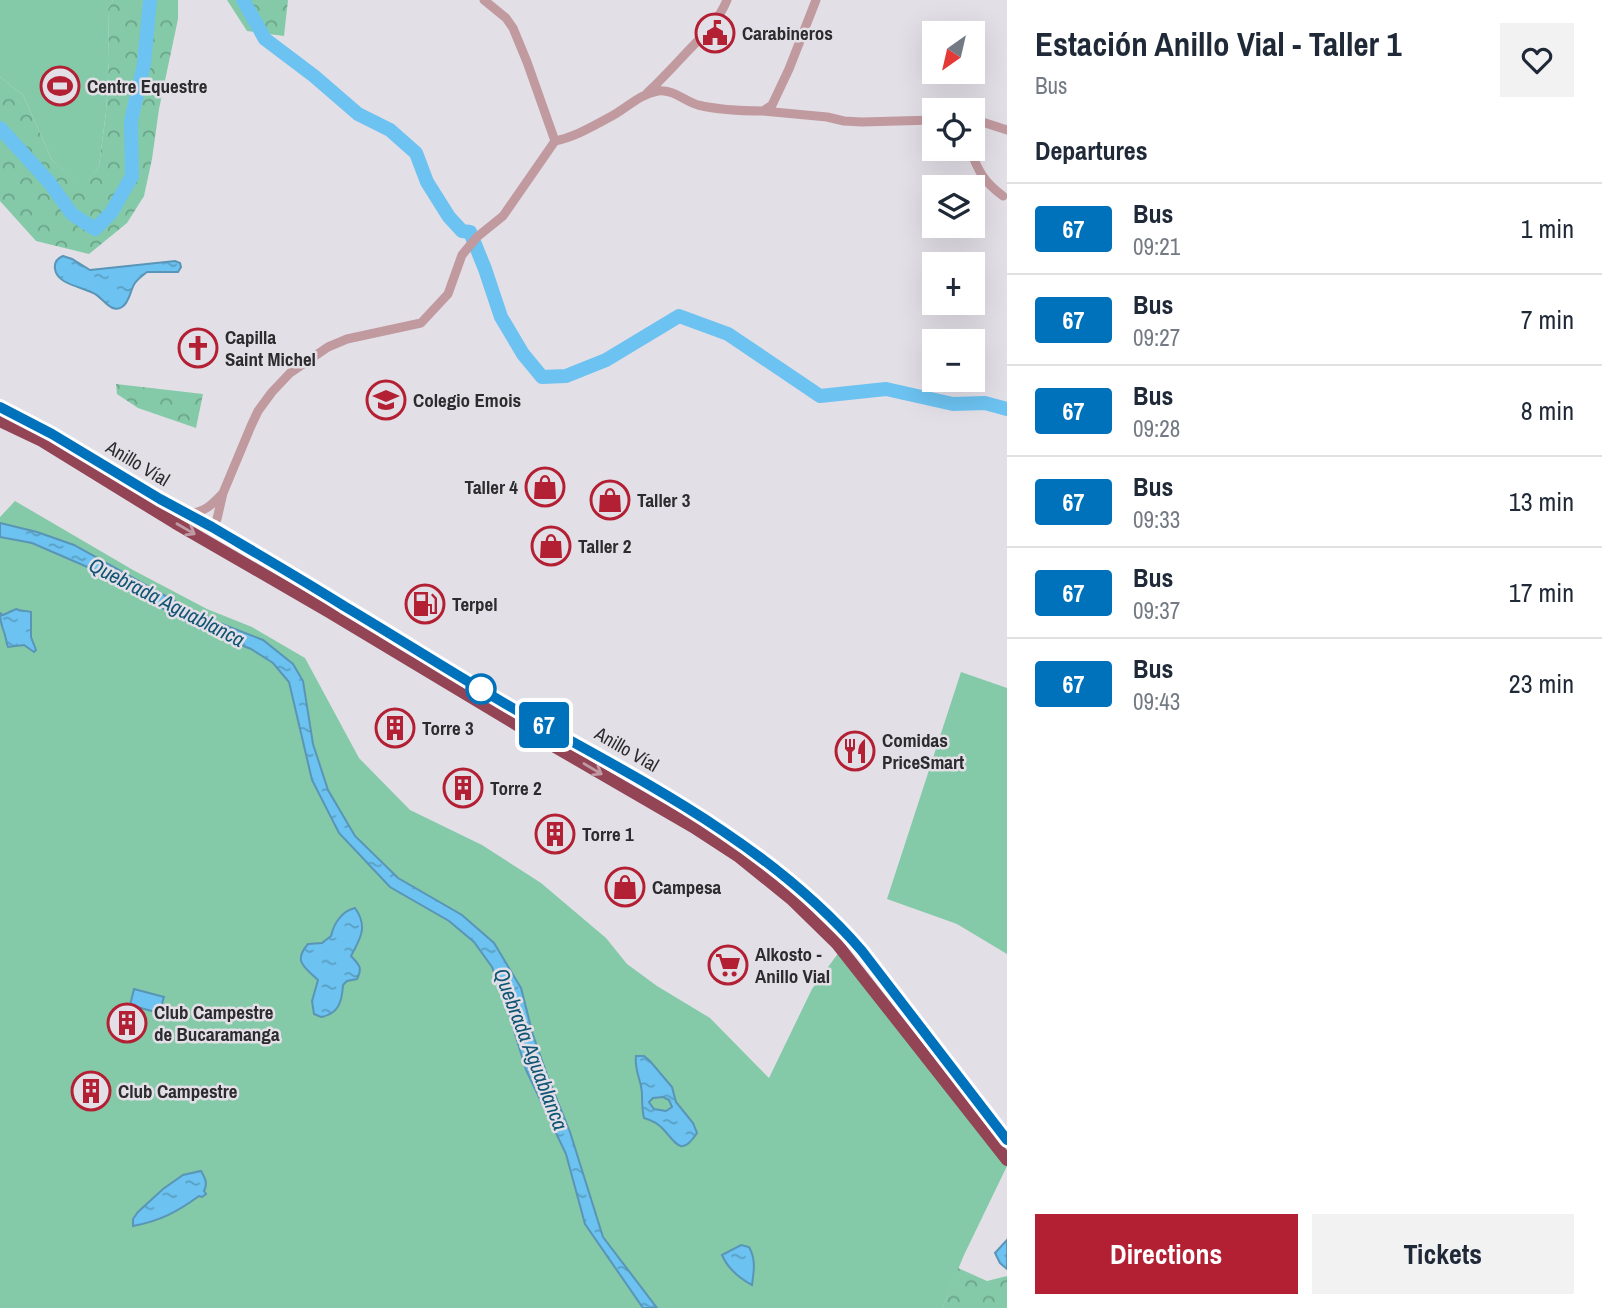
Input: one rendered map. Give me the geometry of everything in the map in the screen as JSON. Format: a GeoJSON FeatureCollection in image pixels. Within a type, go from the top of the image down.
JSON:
{"type":"FeatureCollection","features":[{"type":"Feature","properties":{"kind":"highway","name":"Anillo Víal"},"geometry":{"type":"LineString","coordinates":[[0,407],[52,434],[212,527],[535,721],[666,794],[737,840],[783,875],[836,922],[862,951],[1007,1140]]}},
{"type":"Feature","properties":{"kind":"highway","name":"Anillo Víal"},"geometry":{"type":"LineString","coordinates":[[0,421],[40,440],[517,725],[694,827],[739,858],[791,900],[837,944],[1007,1160]]}},
{"type":"Feature","properties":{"kind":"highway"},"geometry":{"type":"LineString","coordinates":[[992,1141],[1007,1168]]}},
{"type":"Feature","properties":{"kind":"street"},"geometry":{"type":"LineString","coordinates":[[484,0],[506,18],[513,28],[555,141]]}},
{"type":"Feature","properties":{"kind":"street"},"geometry":{"type":"LineString","coordinates":[[212,527],[251,426],[272,391],[290,373],[328,347],[346,339],[421,323],[448,294],[462,255],[477,237],[503,216],[555,141],[573,136],[611,117],[646,94],[717,20],[727,0]]}},
{"type":"Feature","properties":{"kind":"street"},"geometry":{"type":"LineString","coordinates":[[764,111],[774,101],[816,0]]}},
{"type":"Feature","properties":{"kind":"street"},"geometry":{"type":"LineString","coordinates":[[646,94],[666,91],[697,104],[844,121],[922,120]]}},
{"type":"Feature","properties":{"kind":"street"},"geometry":{"type":"LineString","coordinates":[[985,123],[1007,130]]}},
{"type":"Feature","properties":{"kind":"street"},"geometry":{"type":"LineString","coordinates":[[975,161],[982,177],[1003,197]]}},
{"type":"Feature","properties":{"kind":"street"},"geometry":{"type":"LineString","coordinates":[[188,514],[209,508],[223,493]]}},
{"type":"Feature","properties":{"kind":"green space","name":"Centre Equestre"},"geometry":{"type":"Polygon","coordinates":[[[0,0],[113,0],[108,11],[106,112],[99,166],[83,189],[52,160],[23,95],[0,77],[0,0]]]}},
{"type":"Feature","properties":{"kind":"green space"},"geometry":{"type":"Polygon","coordinates":[[[113,0],[178,0],[178,19],[144,196],[127,223],[89,254],[36,241],[0,201],[0,77],[23,95],[52,160],[83,188],[99,166],[109,60],[108,10],[113,0]]]}},
{"type":"Feature","properties":{"kind":"green space"},"geometry":{"type":"Polygon","coordinates":[[[227,0],[288,0],[284,36],[247,31],[227,0]]]}},
{"type":"Feature","properties":{"kind":"green space"},"geometry":{"type":"Polygon","coordinates":[[[116,384],[203,394],[196,428],[138,408],[117,394],[116,384]]]}},
{"type":"Feature","properties":{"kind":"green space"},"geometry":{"type":"Polygon","coordinates":[[[15,501],[133,570],[207,609],[252,627],[305,658],[359,758],[410,810],[482,845],[541,883],[606,938],[627,964],[710,1018],[769,1078],[812,989],[842,948],[1007,1155],[1007,1166],[942,1308],[657,1308],[603,1237],[570,1132],[533,1035],[520,988],[494,943],[462,915],[398,878],[355,836],[328,790],[313,744],[303,681],[217,622],[74,545],[0,523],[0,517],[15,501]]]}},
{"type":"Feature","properties":{"kind":"green space","name":"Club Campestre de Bucaramanga"},"geometry":{"type":"Polygon","coordinates":[[[0,537],[32,543],[92,569],[196,627],[251,649],[273,663],[289,682],[312,780],[390,887],[449,921],[474,942],[492,967],[526,1070],[566,1154],[585,1224],[643,1308],[0,1308],[0,537]]]}},
{"type":"Feature","properties":{"kind":"green space"},"geometry":{"type":"Polygon","coordinates":[[[961,672],[1007,688],[1007,954],[957,924],[887,899],[961,672]]]}},
{"type":"Feature","properties":{"kind":"green space"},"geometry":{"type":"Polygon","coordinates":[[[958,1268],[987,1281],[1007,1276],[1007,1308],[942,1308],[958,1268]]]}},
{"type":"Feature","properties":{"kind":"water"},"geometry":{"type":"Polygon","coordinates":[[[63,256],[90,270],[175,261],[180,263],[181,267],[178,272],[147,272],[135,283],[125,305],[118,309],[107,305],[95,294],[61,279],[55,267],[63,256]]]}},
{"type":"Feature","properties":{"kind":"water","name":"Quebrada Aguablanca"},"geometry":{"type":"Polygon","coordinates":[[[0,523],[74,545],[182,605],[263,640],[293,664],[303,681],[313,744],[328,790],[355,836],[398,878],[462,915],[494,943],[521,988],[533,1035],[570,1132],[603,1237],[657,1308],[643,1308],[585,1224],[566,1154],[526,1070],[492,967],[474,942],[449,921],[390,887],[339,833],[312,780],[289,682],[273,663],[251,649],[196,627],[92,569],[32,543],[0,537],[0,523]]]}},
{"type":"Feature","properties":{"kind":"water"},"geometry":{"type":"Polygon","coordinates":[[[16,609],[31,612],[31,637],[36,650],[34,652],[24,645],[8,647],[0,613],[3,615],[16,609]]]}},
{"type":"Feature","properties":{"kind":"water"},"geometry":{"type":"Polygon","coordinates":[[[355,908],[359,914],[362,932],[351,956],[360,972],[357,979],[347,981],[343,985],[336,1010],[321,1017],[314,1014],[312,1001],[318,980],[302,964],[301,956],[308,944],[322,943],[331,936],[339,918],[355,908]]]}},
{"type":"Feature","properties":{"kind":"water"},"geometry":{"type":"Polygon","coordinates":[[[134,989],[164,997],[159,1013],[130,1005],[134,989]]]}},
{"type":"Feature","properties":{"kind":"water"},"geometry":{"type":"Polygon","coordinates":[[[636,1056],[644,1056],[672,1087],[676,1102],[693,1123],[697,1133],[687,1144],[676,1144],[660,1126],[644,1118],[636,1056]],[[663,1097],[653,1098],[649,1102],[654,1109],[666,1111],[672,1107],[669,1100],[663,1097]]]}},
{"type":"Feature","properties":{"kind":"water"},"geometry":{"type":"Polygon","coordinates":[[[201,1171],[206,1181],[206,1194],[168,1215],[133,1226],[133,1219],[138,1212],[163,1189],[183,1175],[201,1171]]]}},
{"type":"Feature","properties":{"kind":"water"},"geometry":{"type":"Polygon","coordinates":[[[1007,1240],[1007,1269],[995,1253],[1007,1240]]]}},
{"type":"Feature","properties":{"kind":"water"},"geometry":{"type":"Polygon","coordinates":[[[741,1245],[749,1247],[753,1256],[752,1285],[734,1273],[722,1255],[741,1245]]]}},
{"type":"Feature","properties":{"kind":"waterway"},"geometry":{"type":"LineString","coordinates":[[0,128],[49,182],[72,214],[95,229],[111,213],[132,176],[131,121],[144,64],[150,0]]}},
{"type":"Feature","properties":{"kind":"waterway"},"geometry":{"type":"LineString","coordinates":[[243,0],[265,39],[358,114],[390,130],[416,153],[427,182],[449,217],[462,231],[470,232],[501,317],[523,354],[542,377],[566,376],[606,360],[679,316],[728,334],[820,396],[886,389],[953,404],[985,403],[1007,409]]}},
{"type":"Feature","properties":{"kind":"bus line","name":"67"},"geometry":{"type":"LineString","coordinates":[[0,407],[52,434],[212,527],[535,721],[666,794],[737,840],[789,879],[836,922],[862,951],[1007,1140]]}},
{"type":"Feature","properties":{"kind":"place","name":"Carabineros"},"geometry":{"type":"Point","coordinates":[715,33]}},
{"type":"Feature","properties":{"kind":"place","name":"Centre Equestre"},"geometry":{"type":"Point","coordinates":[60,86]}},
{"type":"Feature","properties":{"kind":"place","name":"Capilla Saint Michel"},"geometry":{"type":"Point","coordinates":[198,348]}},
{"type":"Feature","properties":{"kind":"place","name":"Colegio Emois"},"geometry":{"type":"Point","coordinates":[386,400]}},
{"type":"Feature","properties":{"kind":"place","name":"Taller 4"},"geometry":{"type":"Point","coordinates":[545,487]}},
{"type":"Feature","properties":{"kind":"place","name":"Taller 3"},"geometry":{"type":"Point","coordinates":[610,500]}},
{"type":"Feature","properties":{"kind":"place","name":"Taller 2"},"geometry":{"type":"Point","coordinates":[551,546]}},
{"type":"Feature","properties":{"kind":"place","name":"Terpel"},"geometry":{"type":"Point","coordinates":[425,604]}},
{"type":"Feature","properties":{"kind":"place","name":"Torre 3"},"geometry":{"type":"Point","coordinates":[395,728]}},
{"type":"Feature","properties":{"kind":"place","name":"Comidas PriceSmart"},"geometry":{"type":"Point","coordinates":[855,751]}},
{"type":"Feature","properties":{"kind":"place","name":"Torre 2"},"geometry":{"type":"Point","coordinates":[463,788]}},
{"type":"Feature","properties":{"kind":"place","name":"Torre 1"},"geometry":{"type":"Point","coordinates":[555,834]}},
{"type":"Feature","properties":{"kind":"place","name":"Campesa"},"geometry":{"type":"Point","coordinates":[625,887]}},
{"type":"Feature","properties":{"kind":"place","name":"Alkosto - Anillo Vial"},"geometry":{"type":"Point","coordinates":[728,965]}},
{"type":"Feature","properties":{"kind":"place","name":"Club Campestre de Bucaramanga"},"geometry":{"type":"Point","coordinates":[127,1023]}},
{"type":"Feature","properties":{"kind":"place","name":"Club Campestre"},"geometry":{"type":"Point","coordinates":[91,1091]}}]}
